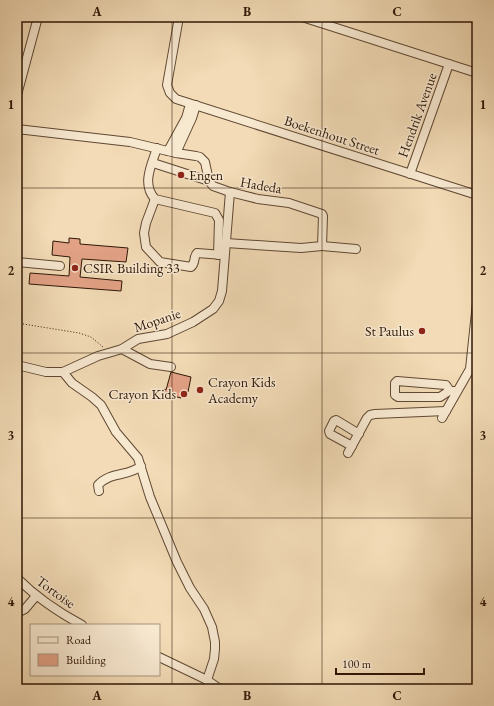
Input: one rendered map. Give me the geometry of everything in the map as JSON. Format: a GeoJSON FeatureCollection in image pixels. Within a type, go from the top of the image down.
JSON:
{"type":"FeatureCollection","features":[{"type":"Feature","properties":{"kind":"street"},"geometry":{"type":"LineString","coordinates":[[17,95],[20,72],[38,17]]}},
{"type":"Feature","properties":{"kind":"street","name":"Boekenhout Street"},"geometry":{"type":"LineString","coordinates":[[179,17],[167,85],[171,95],[178,100],[477,196]]}},
{"type":"Feature","properties":{"kind":"street"},"geometry":{"type":"LineString","coordinates":[[302,17],[477,73]]}},
{"type":"Feature","properties":{"kind":"street","name":"Hendrik Avenue"},"geometry":{"type":"LineString","coordinates":[[410,174],[449,64]]}},
{"type":"Feature","properties":{"kind":"street"},"geometry":{"type":"LineString","coordinates":[[172,152],[192,118],[193,104]]}},
{"type":"Feature","properties":{"kind":"street"},"geometry":{"type":"LineString","coordinates":[[17,129],[124,141],[196,156],[203,159],[209,181]]}},
{"type":"Feature","properties":{"kind":"street"},"geometry":{"type":"LineString","coordinates":[[155,199],[147,219],[144,233],[146,247],[157,261],[191,267],[194,264],[196,253],[221,255],[219,220],[215,213],[155,199],[152,196],[148,179],[157,148]]}},
{"type":"Feature","properties":{"kind":"street","name":"Hadeda"},"geometry":{"type":"LineString","coordinates":[[153,163],[209,181],[213,186],[230,192],[258,199],[289,203],[322,214],[324,217],[322,246]]}},
{"type":"Feature","properties":{"kind":"street","name":"Mopanie"},"geometry":{"type":"LineString","coordinates":[[17,365],[46,372],[62,372],[98,356],[122,349],[138,339],[172,332],[204,316],[213,309],[218,304],[222,291],[221,255],[226,243],[230,192]]}},
{"type":"Feature","properties":{"kind":"street"},"geometry":{"type":"LineString","coordinates":[[226,243],[301,248],[322,246],[356,249]]}},
{"type":"Feature","properties":{"kind":"street"},"geometry":{"type":"LineString","coordinates":[[17,262],[60,266]]}},
{"type":"Feature","properties":{"kind":"street"},"geometry":{"type":"LineString","coordinates":[[359,434],[336,420],[329,431],[330,434],[350,449],[359,434],[367,418],[375,414],[444,414],[454,391],[468,373],[471,363],[477,303]]}},
{"type":"Feature","properties":{"kind":"street"},"geometry":{"type":"LineString","coordinates":[[122,349],[150,364],[171,367]]}},
{"type":"Feature","properties":{"kind":"street"},"geometry":{"type":"LineString","coordinates":[[62,372],[72,383],[101,405],[113,428],[136,455],[141,466],[150,497],[177,562],[190,588],[204,609],[212,627],[216,649],[207,680]]}},
{"type":"Feature","properties":{"kind":"street"},"geometry":{"type":"LineString","coordinates":[[397,381],[446,385],[454,391],[440,398],[398,397],[395,395],[395,383],[397,381]]}},
{"type":"Feature","properties":{"kind":"street"},"geometry":{"type":"LineString","coordinates":[[99,491],[98,485],[106,479],[117,474],[134,472],[141,466]]}},
{"type":"Feature","properties":{"kind":"street","name":"Tortoise"},"geometry":{"type":"LineString","coordinates":[[17,578],[36,596],[80,624]]}},
{"type":"Feature","properties":{"kind":"street"},"geometry":{"type":"LineString","coordinates":[[17,613],[25,609],[36,596]]}},
{"type":"Feature","properties":{"kind":"street"},"geometry":{"type":"LineString","coordinates":[[160,657],[207,680],[220,689]]}},
{"type":"Feature","properties":{"kind":"path"},"geometry":{"type":"LineString","coordinates":[[17,323],[78,333],[91,337],[106,350]]}},
{"type":"Feature","properties":{"kind":"building","name":"CSIR Building 33"},"geometry":{"type":"Polygon","coordinates":[[[69,238],[80,239],[80,244],[128,248],[126,262],[82,259],[80,277],[122,281],[121,291],[29,284],[30,273],[69,276],[70,257],[52,255],[53,241],[69,243],[69,238]]]}},
{"type":"Feature","properties":{"kind":"building"},"geometry":{"type":"Polygon","coordinates":[[[171,372],[191,377],[188,392],[183,391],[181,398],[173,396],[172,399],[162,396],[164,389],[166,390],[171,372]]]}},
{"type":"Feature","properties":{"kind":"place","name":"Engen"},"geometry":{"type":"Point","coordinates":[181,175]}},
{"type":"Feature","properties":{"kind":"place","name":"CSIR Building 33"},"geometry":{"type":"Point","coordinates":[75,268]}},
{"type":"Feature","properties":{"kind":"place","name":"St Paulus"},"geometry":{"type":"Point","coordinates":[422,331]}},
{"type":"Feature","properties":{"kind":"place","name":"Crayon Kids Academy"},"geometry":{"type":"Point","coordinates":[200,390]}},
{"type":"Feature","properties":{"kind":"place","name":"Crayon Kids"},"geometry":{"type":"Point","coordinates":[184,394]}}]}
